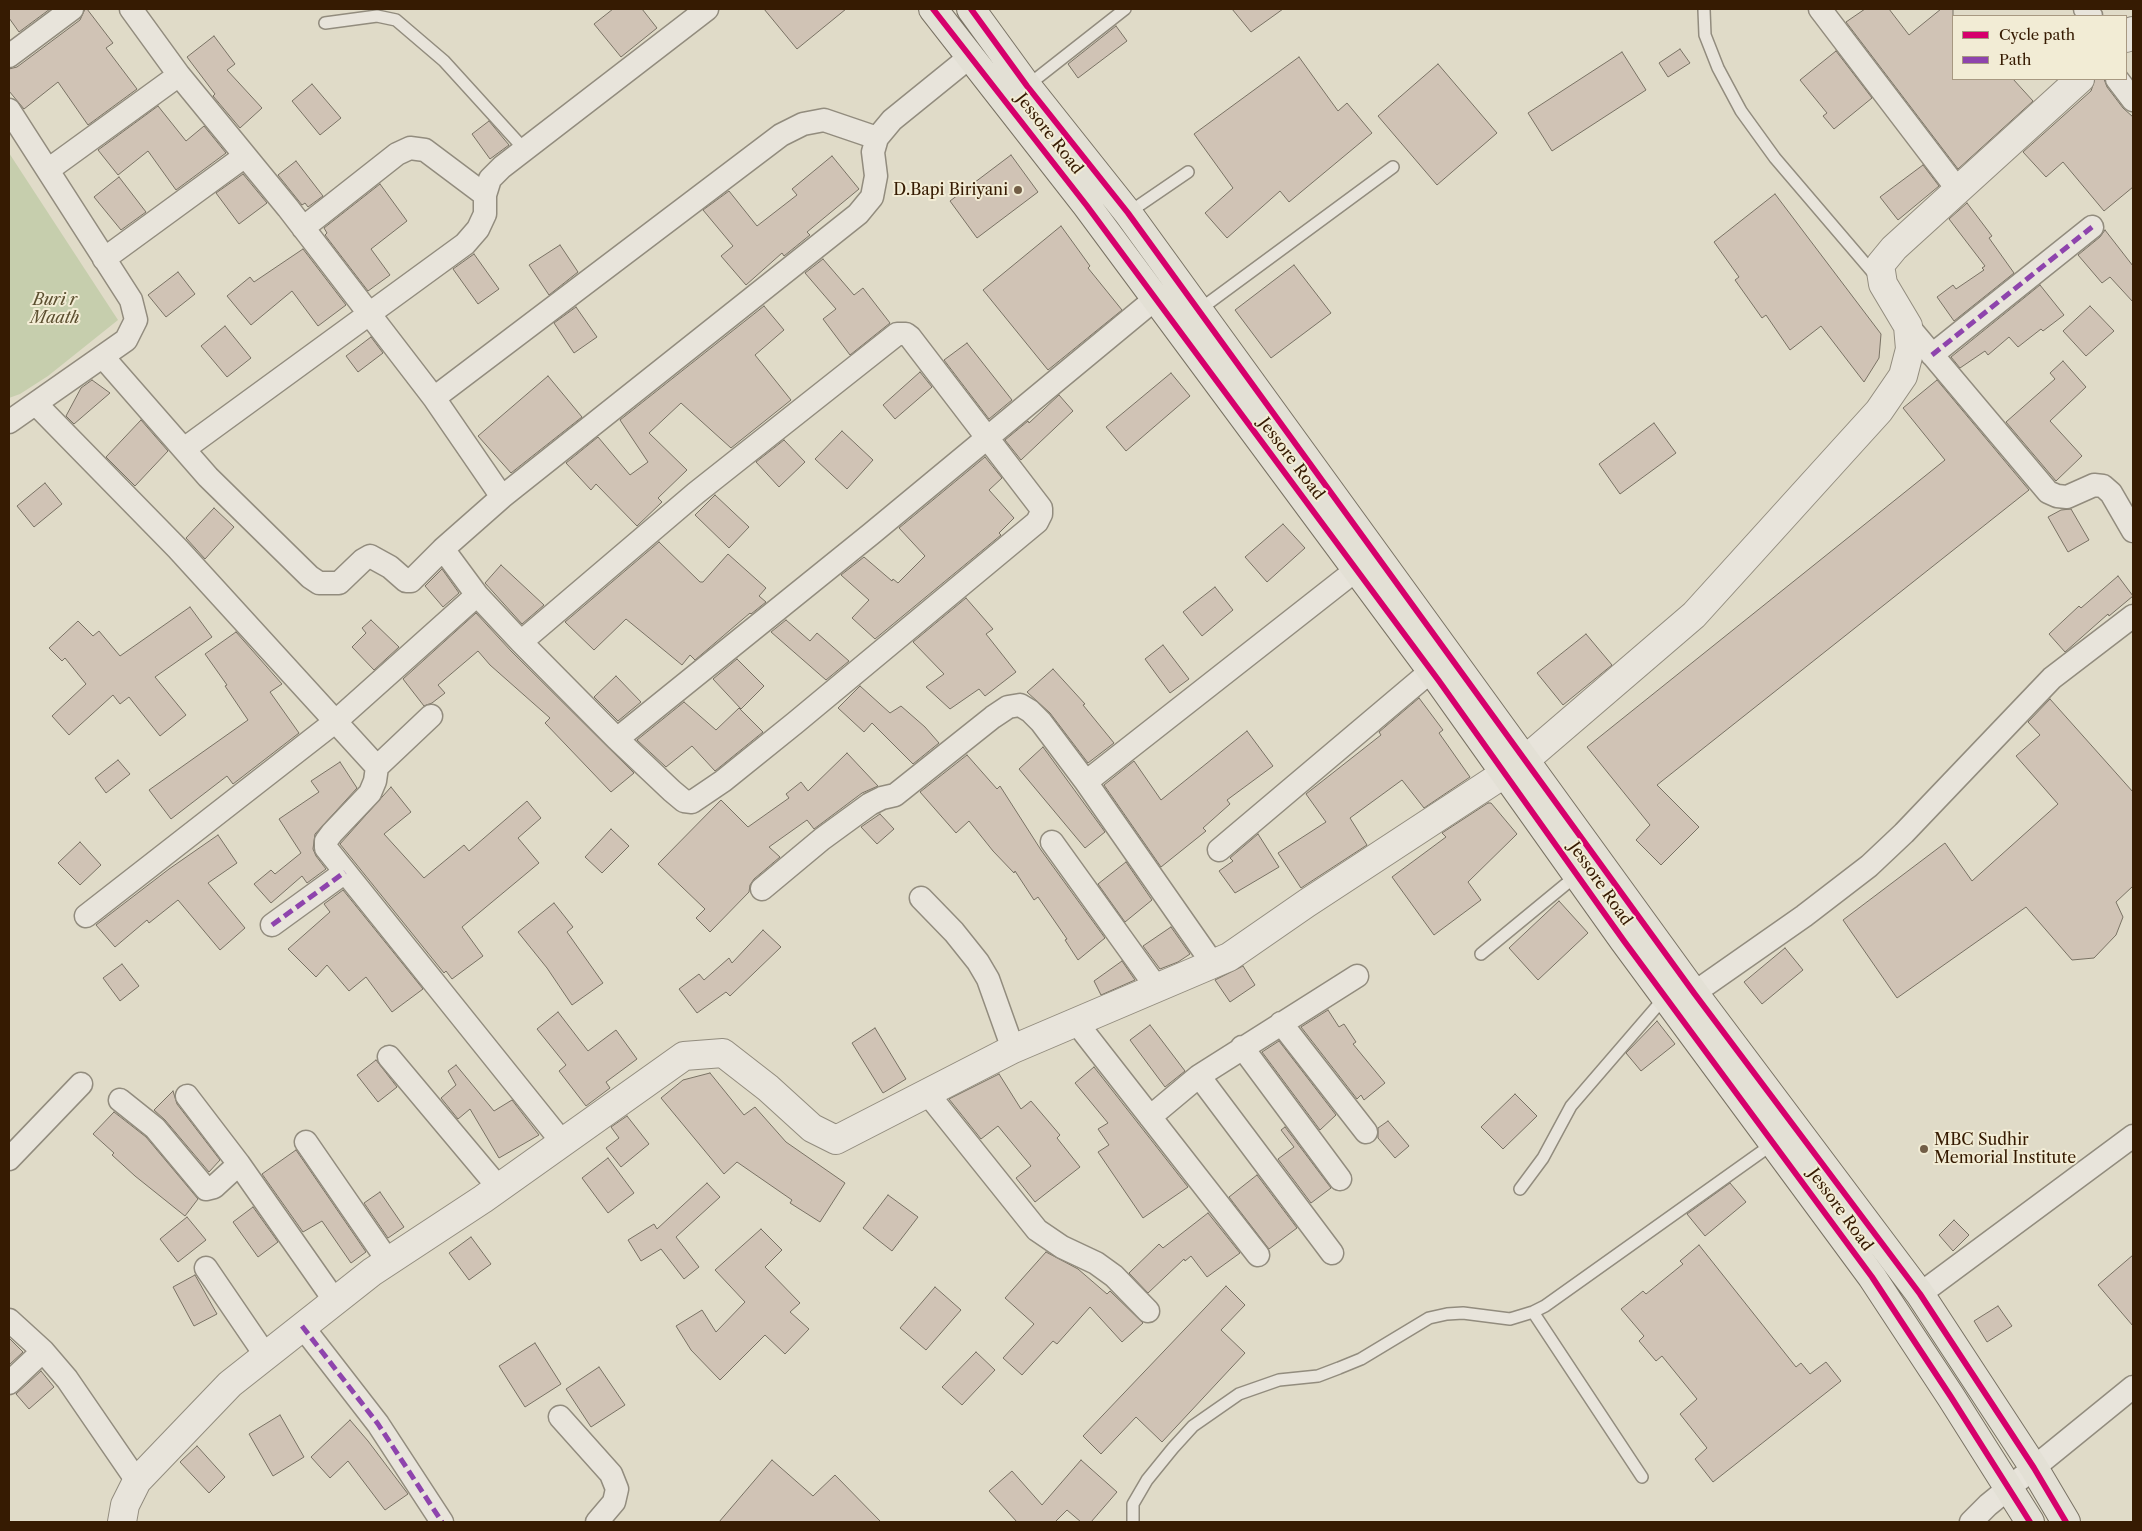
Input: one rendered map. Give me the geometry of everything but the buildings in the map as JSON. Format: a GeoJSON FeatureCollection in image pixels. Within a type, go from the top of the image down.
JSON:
{"type":"FeatureCollection","features":[{"type":"Feature","properties":{"kind":"highway","name":"Jessore Road"},"geometry":{"type":"LineString","coordinates":[[933,9],[1065,176],[1431,670],[1515,767],[1694,993],[1920,1294],[2034,1468],[2066,1522]]}},
{"type":"Feature","properties":{"kind":"highway","name":"Jessore Road"},"geometry":{"type":"LineString","coordinates":[[972,9],[1027,86],[1128,213],[1199,310],[1515,767],[1577,875],[1872,1277],[2030,1522]]}},
{"type":"Feature","properties":{"kind":"street"},"geometry":{"type":"LineString","coordinates":[[9,56],[72,9]]}},
{"type":"Feature","properties":{"kind":"street"},"geometry":{"type":"LineString","coordinates":[[131,9],[179,75],[303,228],[434,398],[502,497]]}},
{"type":"Feature","properties":{"kind":"street"},"geometry":{"type":"LineString","coordinates":[[184,449],[465,244],[478,229],[485,214],[485,195],[490,179],[707,9]]}},
{"type":"Feature","properties":{"kind":"street"},"geometry":{"type":"LineString","coordinates":[[1820,9],[1958,190]]}},
{"type":"Feature","properties":{"kind":"street"},"geometry":{"type":"LineString","coordinates":[[103,357],[208,477],[310,577],[319,583],[339,583],[363,560],[370,556],[390,567],[406,581],[411,581],[443,549],[502,497],[858,214],[872,196],[876,176],[873,152],[877,138],[892,120],[971,56]]}},
{"type":"Feature","properties":{"kind":"street"},"geometry":{"type":"LineString","coordinates":[[48,170],[179,75]]}},
{"type":"Feature","properties":{"kind":"street"},"geometry":{"type":"LineString","coordinates":[[2079,80],[1894,248],[1880,265],[1883,284],[1908,326],[2048,492],[2057,496],[2067,497],[2094,485],[2102,486],[2111,493],[2133,531]]}},
{"type":"Feature","properties":{"kind":"street"},"geometry":{"type":"LineString","coordinates":[[2118,80],[2133,100]]}},
{"type":"Feature","properties":{"kind":"street"},"geometry":{"type":"LineString","coordinates":[[9,110],[131,300],[136,320],[126,340],[9,422]]}},
{"type":"Feature","properties":{"kind":"street"},"geometry":{"type":"LineString","coordinates":[[434,398],[781,135],[802,124],[824,120],[877,138]]}},
{"type":"Feature","properties":{"kind":"street"},"geometry":{"type":"LineString","coordinates":[[303,228],[397,154],[410,148],[425,150],[485,195]]}},
{"type":"Feature","properties":{"kind":"street"},"geometry":{"type":"LineString","coordinates":[[104,259],[245,156]]}},
{"type":"Feature","properties":{"kind":"street"},"geometry":{"type":"LineString","coordinates":[[1932,355],[2092,227]]}},
{"type":"Feature","properties":{"kind":"street"},"geometry":{"type":"LineString","coordinates":[[616,739],[1155,299]]}},
{"type":"Feature","properties":{"kind":"street"},"geometry":{"type":"LineString","coordinates":[[122,1522],[124,1505],[137,1481],[230,1384],[302,1326],[388,1262],[499,1188],[684,1056],[722,1052],[768,1088],[812,1128],[836,1140],[1013,1049],[1230,957],[1307,903],[1515,767],[1694,615],[1879,411],[1903,376],[1910,349],[1908,326]]}},
{"type":"Feature","properties":{"kind":"street"},"geometry":{"type":"LineString","coordinates":[[443,549],[477,595],[521,642],[616,739],[684,801],[692,802],[723,781],[788,729],[1040,518],[1041,508],[910,338],[906,334],[897,334],[696,493],[521,642]]}},
{"type":"Feature","properties":{"kind":"street"},"geometry":{"type":"LineString","coordinates":[[36,404],[178,549],[377,767]]}},
{"type":"Feature","properties":{"kind":"street"},"geometry":{"type":"LineString","coordinates":[[1086,782],[1356,570]]}},
{"type":"Feature","properties":{"kind":"street"},"geometry":{"type":"LineString","coordinates":[[86,916],[336,721],[477,595]]}},
{"type":"Feature","properties":{"kind":"street"},"geometry":{"type":"LineString","coordinates":[[1694,993],[1818,906],[1869,866],[1904,833],[2052,678],[2133,616]]}},
{"type":"Feature","properties":{"kind":"street"},"geometry":{"type":"LineString","coordinates":[[1219,850],[1431,670]]}},
{"type":"Feature","properties":{"kind":"street"},"geometry":{"type":"LineString","coordinates":[[762,889],[822,839],[870,804],[882,798],[895,795],[1008,708],[1020,705],[1030,711],[1086,782],[1213,964]]}},
{"type":"Feature","properties":{"kind":"street"},"geometry":{"type":"LineString","coordinates":[[431,716],[377,767],[375,781],[370,793],[332,833],[325,845],[563,1143]]}},
{"type":"Feature","properties":{"kind":"street"},"geometry":{"type":"LineString","coordinates":[[1052,842],[1157,988]]}},
{"type":"Feature","properties":{"kind":"street"},"geometry":{"type":"LineString","coordinates":[[272,925],[345,872]]}},
{"type":"Feature","properties":{"kind":"street"},"geometry":{"type":"LineString","coordinates":[[921,898],[954,932],[978,962],[988,979],[1013,1049]]}},
{"type":"Feature","properties":{"kind":"street"},"geometry":{"type":"LineString","coordinates":[[1150,1117],[1199,1076],[1242,1046],[1357,976]]}},
{"type":"Feature","properties":{"kind":"street"},"geometry":{"type":"LineString","coordinates":[[1076,1022],[1258,1255]]}},
{"type":"Feature","properties":{"kind":"street"},"geometry":{"type":"LineString","coordinates":[[1281,1023],[1366,1132]]}},
{"type":"Feature","properties":{"kind":"street"},"geometry":{"type":"LineString","coordinates":[[1242,1046],[1340,1179]]}},
{"type":"Feature","properties":{"kind":"street"},"geometry":{"type":"LineString","coordinates":[[389,1057],[499,1188]]}},
{"type":"Feature","properties":{"kind":"street"},"geometry":{"type":"LineString","coordinates":[[1199,1076],[1332,1253]]}},
{"type":"Feature","properties":{"kind":"street"},"geometry":{"type":"LineString","coordinates":[[9,1159],[81,1084]]}},
{"type":"Feature","properties":{"kind":"street"},"geometry":{"type":"LineString","coordinates":[[928,1094],[1037,1230],[1062,1247],[1096,1263],[1114,1276],[1148,1311]]}},
{"type":"Feature","properties":{"kind":"street"},"geometry":{"type":"LineString","coordinates":[[187,1096],[239,1164],[335,1301]]}},
{"type":"Feature","properties":{"kind":"street"},"geometry":{"type":"LineString","coordinates":[[120,1100],[155,1128],[206,1189],[214,1186],[239,1164]]}},
{"type":"Feature","properties":{"kind":"street"},"geometry":{"type":"LineString","coordinates":[[1920,1294],[2133,1136]]}},
{"type":"Feature","properties":{"kind":"street"},"geometry":{"type":"LineString","coordinates":[[306,1142],[388,1262]]}},
{"type":"Feature","properties":{"kind":"street"},"geometry":{"type":"LineString","coordinates":[[206,1268],[266,1356]]}},
{"type":"Feature","properties":{"kind":"street"},"geometry":{"type":"LineString","coordinates":[[9,1320],[43,1351],[67,1379],[137,1481]]}},
{"type":"Feature","properties":{"kind":"street"},"geometry":{"type":"LineString","coordinates":[[302,1326],[378,1424],[442,1522]]}},
{"type":"Feature","properties":{"kind":"street"},"geometry":{"type":"LineString","coordinates":[[9,1383],[43,1351]]}},
{"type":"Feature","properties":{"kind":"street"},"geometry":{"type":"LineString","coordinates":[[1971,1522],[2133,1388]]}},
{"type":"Feature","properties":{"kind":"street"},"geometry":{"type":"LineString","coordinates":[[560,1417],[612,1474],[618,1489],[614,1502],[598,1522]]}},
{"type":"Feature","properties":{"kind":"lane"},"geometry":{"type":"LineString","coordinates":[[1027,86],[1125,9]]}},
{"type":"Feature","properties":{"kind":"lane"},"geometry":{"type":"LineString","coordinates":[[1704,10],[1705,35],[1718,68],[1741,111],[1775,158],[1883,284]]}},
{"type":"Feature","properties":{"kind":"lane"},"geometry":{"type":"LineString","coordinates":[[325,23],[377,16],[396,20],[444,61],[525,150]]}},
{"type":"Feature","properties":{"kind":"lane"},"geometry":{"type":"LineString","coordinates":[[1199,310],[1393,167]]}},
{"type":"Feature","properties":{"kind":"lane"},"geometry":{"type":"LineString","coordinates":[[1128,213],[1188,172]]}},
{"type":"Feature","properties":{"kind":"lane"},"geometry":{"type":"LineString","coordinates":[[1481,954],[1577,875]]}},
{"type":"Feature","properties":{"kind":"lane"},"geometry":{"type":"LineString","coordinates":[[1520,1189],[1543,1158],[1571,1106],[1665,996]]}},
{"type":"Feature","properties":{"kind":"lane"},"geometry":{"type":"LineString","coordinates":[[1133,1522],[1133,1504],[1147,1480],[1173,1448],[1193,1426],[1239,1394],[1279,1380],[1318,1376],[1339,1368],[1361,1359],[1428,1318],[1463,1313],[1510,1319],[1533,1312],[1545,1306],[1774,1144]]}},
{"type":"Feature","properties":{"kind":"lane"},"geometry":{"type":"LineString","coordinates":[[1533,1312],[1642,1477]]}},
{"type":"Feature","properties":{"kind":"green space","name":"Buri r Maath"},"geometry":{"type":"Polygon","coordinates":[[[9,153],[118,320],[48,376],[20,394],[9,398],[9,153]]]}},
{"type":"Feature","properties":{"kind":"marked path"},"geometry":{"type":"LineString","coordinates":[[1932,355],[2092,227]]}},
{"type":"Feature","properties":{"kind":"marked path"},"geometry":{"type":"LineString","coordinates":[[272,925],[345,872]]}},
{"type":"Feature","properties":{"kind":"marked path"},"geometry":{"type":"LineString","coordinates":[[302,1326],[378,1424],[442,1522]]}},
{"type":"Feature","properties":{"kind":"cycle path"},"geometry":{"type":"LineString","coordinates":[[933,9],[1087,206],[1439,681],[1624,941],[1872,1277],[2030,1522]]}},
{"type":"Feature","properties":{"kind":"cycle path"},"geometry":{"type":"LineString","coordinates":[[971,9],[1027,86],[1128,213],[1694,993],[1920,1294],[2034,1468],[2066,1522]]}},
{"type":"Feature","properties":{"kind":"place","name":"D.Bapi Biriyani"},"geometry":{"type":"Point","coordinates":[1018,190]}},
{"type":"Feature","properties":{"kind":"place","name":"MBC Sudhir Memorial Institute"},"geometry":{"type":"Point","coordinates":[1924,1149]}}]}
